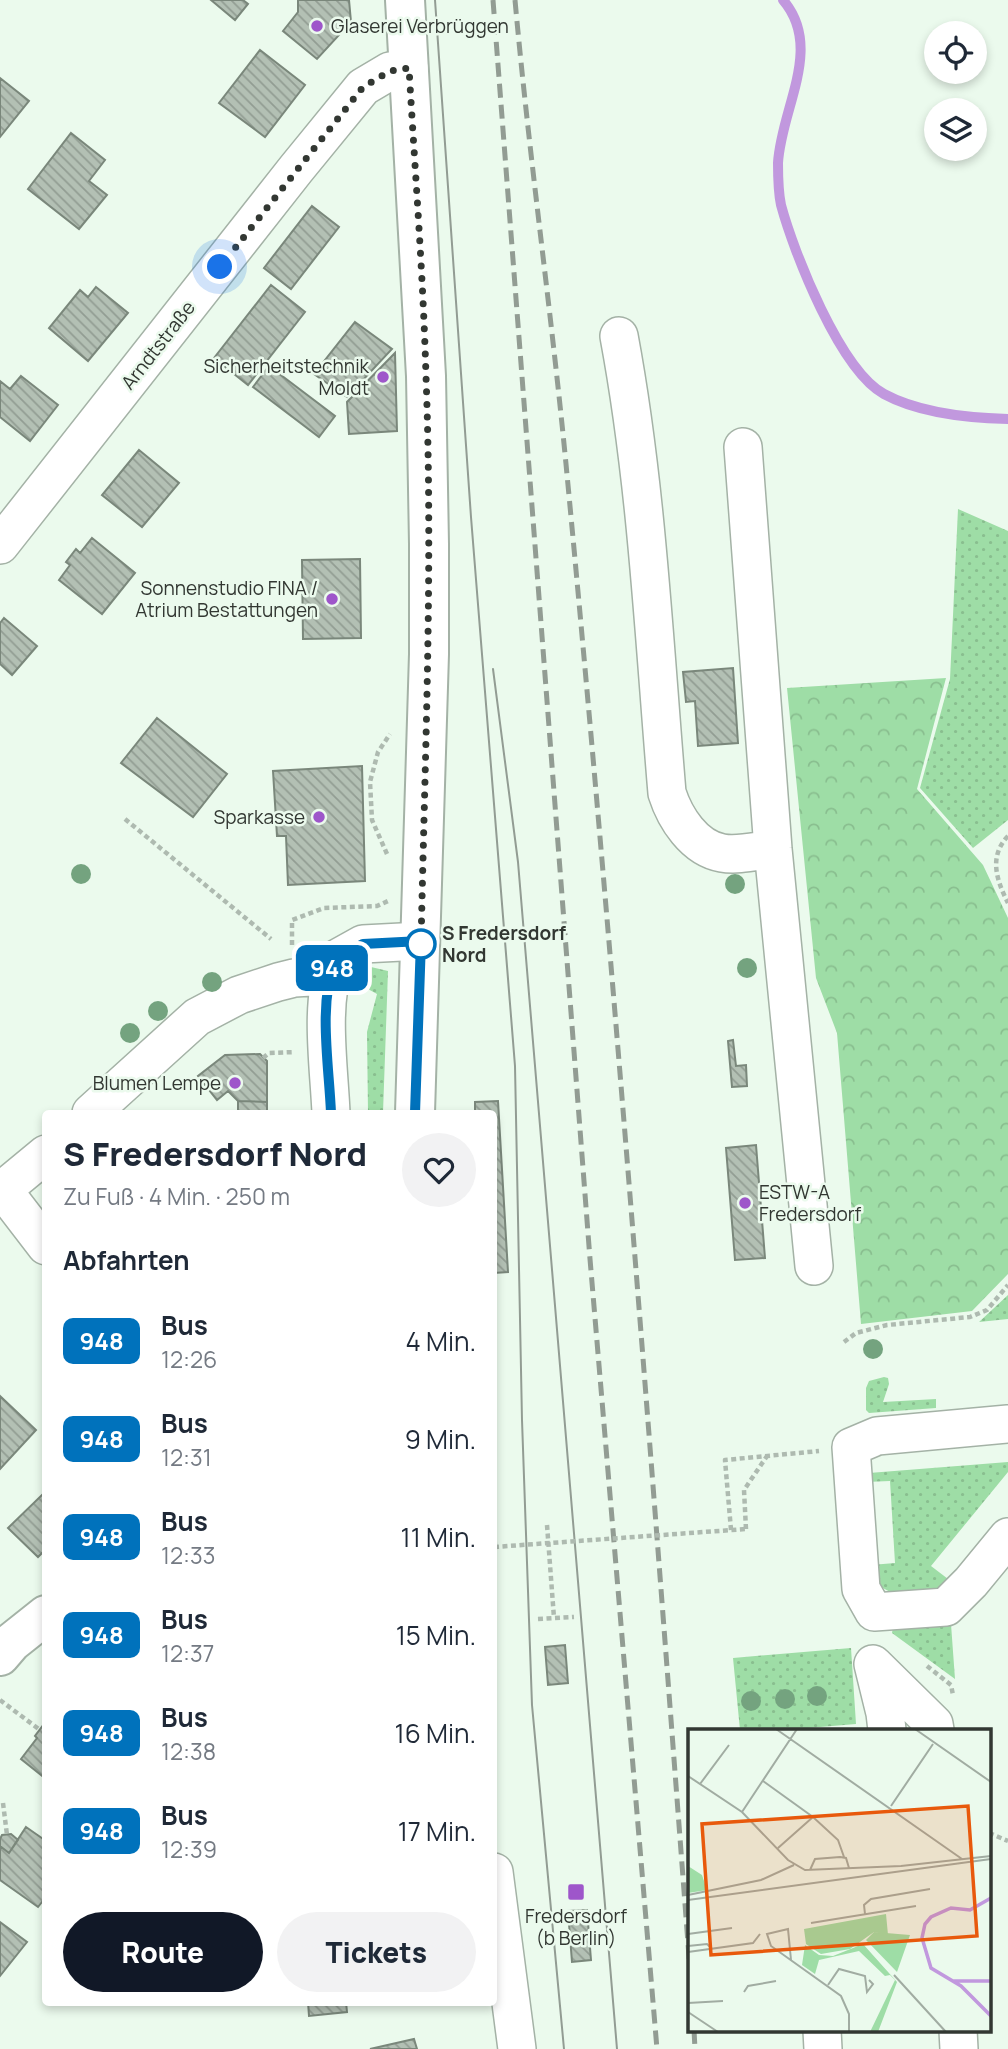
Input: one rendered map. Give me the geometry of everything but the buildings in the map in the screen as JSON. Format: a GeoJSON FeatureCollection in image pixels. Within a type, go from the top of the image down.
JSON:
{"type":"FeatureCollection","features":[{"type":"Feature","properties":{"kind":"main road"},"geometry":{"type":"LineString","coordinates":[[405,0],[426,376],[428,516],[429,644],[415,1110]]}},
{"type":"Feature","properties":{"kind":"main road"},"geometry":{"type":"LineString","coordinates":[[0,1656],[12,1642],[42,1618]]}},
{"type":"Feature","properties":{"kind":"street","name":"Arndtstraße"},"geometry":{"type":"LineString","coordinates":[[0,545],[363,87],[390,71],[409,68]]}},
{"type":"Feature","properties":{"kind":"street"},"geometry":{"type":"LineString","coordinates":[[619,336],[632,403],[640,473],[669,801],[676,817],[691,834],[720,853],[738,854],[773,849]]}},
{"type":"Feature","properties":{"kind":"street"},"geometry":{"type":"LineString","coordinates":[[743,447],[773,849],[814,1266]]}},
{"type":"Feature","properties":{"kind":"street"},"geometry":{"type":"LineString","coordinates":[[331,1110],[327,1011],[329,976],[335,959],[363,944],[421,941]]}},
{"type":"Feature","properties":{"kind":"street"},"geometry":{"type":"LineString","coordinates":[[94,1110],[197,1017],[239,995],[278,982],[294,978],[329,976]]}},
{"type":"Feature","properties":{"kind":"street"},"geometry":{"type":"LineString","coordinates":[[42,1157],[1,1191],[42,1241]]}},
{"type":"Feature","properties":{"kind":"street"},"geometry":{"type":"LineString","coordinates":[[1008,1424],[877,1436],[851,1447],[861,1589],[874,1612],[946,1607],[971,1582],[1008,1537]]}},
{"type":"Feature","properties":{"kind":"street"},"geometry":{"type":"LineString","coordinates":[[887,1729],[872,1657],[934,1724],[935,1729]]}},
{"type":"Feature","properties":{"kind":"street"},"geometry":{"type":"LineString","coordinates":[[497,1895],[517,2049]]}},
{"type":"Feature","properties":{"kind":"path"},"geometry":{"type":"LineString","coordinates":[[391,733],[378,752],[370,782],[372,820],[392,864]]}},
{"type":"Feature","properties":{"kind":"path"},"geometry":{"type":"LineString","coordinates":[[362,799],[371,798]]}},
{"type":"Feature","properties":{"kind":"path"},"geometry":{"type":"LineString","coordinates":[[125,819],[271,939]]}},
{"type":"Feature","properties":{"kind":"path"},"geometry":{"type":"LineString","coordinates":[[1008,836],[999,849],[995,872],[1008,903]]}},
{"type":"Feature","properties":{"kind":"path"},"geometry":{"type":"LineString","coordinates":[[296,1042],[298,1059]]}},
{"type":"Feature","properties":{"kind":"path"},"geometry":{"type":"LineString","coordinates":[[263,1058],[269,1053],[297,1052]]}},
{"type":"Feature","properties":{"kind":"path"},"geometry":{"type":"LineString","coordinates":[[844,1342],[856,1333],[887,1325],[970,1317],[987,1310],[1008,1285]]}},
{"type":"Feature","properties":{"kind":"path"},"geometry":{"type":"LineString","coordinates":[[731,1530],[725,1460],[851,1447]]}},
{"type":"Feature","properties":{"kind":"path"},"geometry":{"type":"LineString","coordinates":[[497,1547],[746,1529],[744,1490],[767,1456]]}},
{"type":"Feature","properties":{"kind":"path"},"geometry":{"type":"LineString","coordinates":[[547,1525],[554,1618]]}},
{"type":"Feature","properties":{"kind":"path"},"geometry":{"type":"LineString","coordinates":[[538,1619],[574,1618]]}},
{"type":"Feature","properties":{"kind":"path"},"geometry":{"type":"LineString","coordinates":[[1,1700],[40,1730]]}},
{"type":"Feature","properties":{"kind":"path"},"geometry":{"type":"LineString","coordinates":[[3,1803],[7,1835]]}},
{"type":"Feature","properties":{"kind":"path"},"geometry":{"type":"LineString","coordinates":[[990,1833],[1008,1841]]}},
{"type":"Feature","properties":{"kind":"green space"},"geometry":{"type":"Polygon","coordinates":[[[958,509],[1008,531],[1008,820],[973,848],[920,788],[950,679],[958,509]]]}},
{"type":"Feature","properties":{"kind":"green space"},"geometry":{"type":"Polygon","coordinates":[[[946,678],[917,789],[983,865],[1008,918],[1008,1274],[972,1311],[861,1324],[837,1033],[816,978],[787,688],[946,678]]]}},
{"type":"Feature","properties":{"kind":"green space"},"geometry":{"type":"Polygon","coordinates":[[[371,967],[388,971],[383,1110],[368,1110],[367,1032],[377,994],[357,983],[364,969],[371,967]]]}},
{"type":"Feature","properties":{"kind":"green space"},"geometry":{"type":"Polygon","coordinates":[[[1008,1295],[1008,1319],[979,1322],[1008,1295]]]}},
{"type":"Feature","properties":{"kind":"green space"},"geometry":{"type":"Polygon","coordinates":[[[888,1378],[889,1384],[883,1402],[936,1399],[936,1408],[869,1413],[866,1410],[866,1388],[869,1381],[888,1378]]]}},
{"type":"Feature","properties":{"kind":"green space"},"geometry":{"type":"Polygon","coordinates":[[[1008,1462],[1008,1472],[931,1566],[952,1582],[942,1591],[892,1593],[881,1587],[874,1578],[871,1565],[895,1563],[890,1481],[866,1482],[869,1473],[1008,1462]]]}},
{"type":"Feature","properties":{"kind":"green space"},"geometry":{"type":"Polygon","coordinates":[[[951,1624],[955,1679],[892,1633],[893,1627],[951,1624]]]}},
{"type":"Feature","properties":{"kind":"green space"},"geometry":{"type":"Polygon","coordinates":[[[851,1648],[856,1724],[796,1729],[740,1729],[733,1658],[851,1648]]]}},
{"type":"Feature","properties":{"kind":"waterway"},"geometry":{"type":"LineString","coordinates":[[783,0],[795,19],[800,38],[800,58],[778,163],[780,200],[796,251],[836,336],[867,381],[884,394],[928,410],[1008,419]]}},
{"type":"Feature","properties":{"kind":"tram line"},"geometry":{"type":"LineString","coordinates":[[435,0],[471,517],[515,1066],[522,1420],[532,1705],[564,2049]]}},
{"type":"Feature","properties":{"kind":"tram line"},"geometry":{"type":"LineString","coordinates":[[493,669],[518,862],[617,2049]]}},
{"type":"Feature","properties":{"kind":"railway"},"geometry":{"type":"LineString","coordinates":[[493,0],[590,1259],[657,2049]]}},
{"type":"Feature","properties":{"kind":"railway"},"geometry":{"type":"LineString","coordinates":[[515,0],[566,464],[600,841],[688,1944]]}},
{"type":"Feature","properties":{"kind":"railway"},"geometry":{"type":"LineString","coordinates":[[694,2032],[695,2049]]}},
{"type":"Feature","properties":{"kind":"bus line","name":"948"},"geometry":{"type":"LineString","coordinates":[[331,1110],[327,1011],[329,976],[335,959],[363,944],[421,941],[415,1110]]}},
{"type":"Feature","properties":{"kind":"place","name":"Glaserei Verbrüggen"},"geometry":{"type":"Point","coordinates":[317,26]}},
{"type":"Feature","properties":{"kind":"place","name":"Sicherheitstechnik Moldt"},"geometry":{"type":"Point","coordinates":[383,377]}},
{"type":"Feature","properties":{"kind":"place","name":"Sonnenstudio FINA / Atrium Bestattungen"},"geometry":{"type":"Point","coordinates":[332,599]}},
{"type":"Feature","properties":{"kind":"place","name":"Sparkasse"},"geometry":{"type":"Point","coordinates":[319,817]}},
{"type":"Feature","properties":{"kind":"place","name":"S Fredersdorf Nord"},"geometry":{"type":"Point","coordinates":[421,944]}},
{"type":"Feature","properties":{"kind":"place","name":"Blumen Lempe"},"geometry":{"type":"Point","coordinates":[235,1083]}},
{"type":"Feature","properties":{"kind":"place","name":"ESTW-A Fredersdorf"},"geometry":{"type":"Point","coordinates":[745,1203]}},
{"type":"Feature","properties":{"kind":"place","name":"Fredersdorf (b Berlin)"},"geometry":{"type":"Point","coordinates":[576,1892]}},
{"type":"Feature","properties":{"kind":"route"},"geometry":{"type":"LineString","coordinates":[[220,267],[363,87],[390,71],[409,68],[426,376],[428,516],[429,644],[421,944]]}}]}
